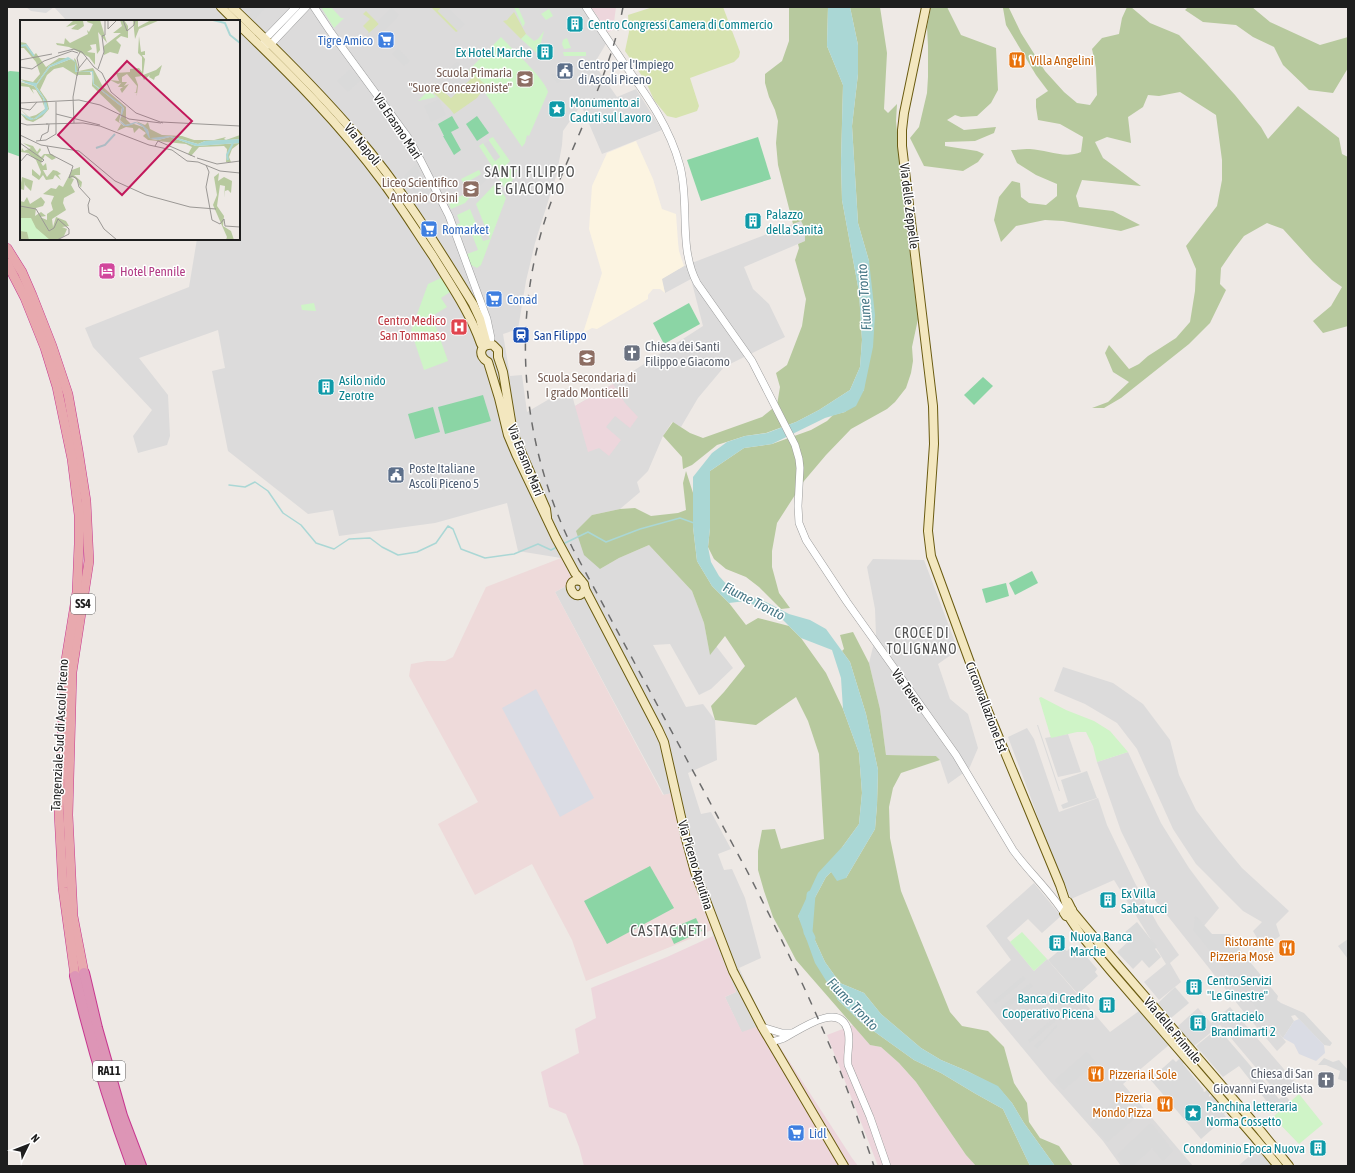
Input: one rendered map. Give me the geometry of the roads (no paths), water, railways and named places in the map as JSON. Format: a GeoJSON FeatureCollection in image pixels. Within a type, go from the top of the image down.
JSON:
{"type":"FeatureCollection","features":[{"type":"Feature","properties":{"kind":"highway","name":"Tangenziale Sud di Ascoli Piceno"},"geometry":{"type":"LineString","coordinates":[[7,248],[22,272],[32,295],[66,387],[86,501],[89,561],[72,672],[68,815],[73,916],[80,974]]}},
{"type":"Feature","properties":{"kind":"highway","name":"Tangenziale Sud di Ascoli Piceno"},"geometry":{"type":"LineString","coordinates":[[7,263],[25,298],[45,348],[57,387],[72,459],[79,515],[77,592],[66,666],[59,814],[63,888],[80,974]]}},
{"type":"Feature","properties":{"kind":"highway","name":"RA11"},"geometry":{"type":"LineString","coordinates":[[80,974],[82,1007],[100,1071],[132,1166]]}},
{"type":"Feature","properties":{"kind":"highway","name":"RA11"},"geometry":{"type":"LineString","coordinates":[[80,974],[122,1116],[141,1166]]}},
{"type":"Feature","properties":{"kind":"main road"},"geometry":{"type":"LineString","coordinates":[[221,7],[234,20]]}},
{"type":"Feature","properties":{"kind":"main road","name":"Via Napoli"},"geometry":{"type":"LineString","coordinates":[[232,7],[266,43],[298,71],[356,134],[388,176],[476,303],[489,346]]}},
{"type":"Feature","properties":{"kind":"main road","name":"Via delle Zeppelle"},"geometry":{"type":"LineString","coordinates":[[926,7],[904,113],[902,130],[907,188],[933,406]]}},
{"type":"Feature","properties":{"kind":"main road","name":"Via Napoli"},"geometry":{"type":"LineString","coordinates":[[240,26],[266,43],[292,77],[349,140],[382,181],[412,223],[473,323],[489,346]]}},
{"type":"Feature","properties":{"kind":"main road","name":"Via Erasmo Mari"},"geometry":{"type":"LineString","coordinates":[[547,517],[546,509],[513,433],[503,372],[498,357],[498,350],[489,346],[481,351],[482,356],[483,359],[488,362],[500,398],[508,435],[556,538],[581,586],[602,620]]}},
{"type":"Feature","properties":{"kind":"main road"},"geometry":{"type":"LineString","coordinates":[[488,362],[495,361],[498,357]]}},
{"type":"Feature","properties":{"kind":"main road","name":"Circonvallazione Est"},"geometry":{"type":"LineString","coordinates":[[933,406],[934,444],[928,531],[931,556],[987,709],[1060,885],[1067,911]]}},
{"type":"Feature","properties":{"kind":"main road","name":"Via Piceno Aprutina"},"geometry":{"type":"LineString","coordinates":[[602,620],[664,742],[686,839],[699,884],[733,972],[762,1027],[844,1166]]}},
{"type":"Feature","properties":{"kind":"main road","name":"Via delle Primule"},"geometry":{"type":"LineString","coordinates":[[1067,911],[1081,935],[1278,1166]]}},
{"type":"Feature","properties":{"kind":"main road","name":"Via delle Primule"},"geometry":{"type":"LineString","coordinates":[[1067,911],[1260,1130],[1289,1166]]}},
{"type":"Feature","properties":{"kind":"street"},"geometry":{"type":"LineString","coordinates":[[266,43],[296,7]]}},
{"type":"Feature","properties":{"kind":"street"},"geometry":{"type":"LineString","coordinates":[[266,43],[306,7]]}},
{"type":"Feature","properties":{"kind":"street","name":"Via Erasmo Mari"},"geometry":{"type":"LineString","coordinates":[[314,7],[407,136],[449,216],[476,303],[487,319],[491,338],[489,346]]}},
{"type":"Feature","properties":{"kind":"street","name":"Via Tevere"},"geometry":{"type":"LineString","coordinates":[[586,7],[654,107],[664,125],[682,173],[686,246],[697,283],[749,357],[793,441],[799,459],[798,514],[801,531],[847,602],[963,765],[1013,850],[1067,911]]}},
{"type":"Feature","properties":{"kind":"street"},"geometry":{"type":"LineString","coordinates":[[771,1042],[822,1019],[831,1017],[841,1021],[847,1028],[848,1065],[870,1117],[887,1166]]}},
{"type":"Feature","properties":{"kind":"street"},"geometry":{"type":"LineString","coordinates":[[762,1027],[784,1035]]}},
{"type":"Feature","properties":{"kind":"street"},"geometry":{"type":"LineString","coordinates":[[779,1056],[784,1035]]}},
{"type":"Feature","properties":{"kind":"water"},"geometry":{"type":"Polygon","coordinates":[[[828,7],[850,7],[858,45],[858,74],[852,126],[858,223],[869,261],[875,315],[873,347],[864,390],[856,406],[845,412],[825,418],[772,444],[744,448],[710,471],[710,528],[708,547],[711,562],[719,576],[728,586],[766,602],[789,614],[810,620],[826,629],[850,662],[866,714],[878,770],[875,829],[846,878],[837,881],[831,872],[826,877],[810,907],[809,927],[825,962],[840,983],[864,993],[881,1014],[921,1048],[941,1060],[998,1086],[1012,1103],[1024,1123],[1055,1166],[1030,1166],[1003,1109],[941,1073],[914,1060],[861,1022],[838,1000],[815,963],[798,916],[818,873],[843,846],[859,824],[862,793],[859,753],[843,709],[841,678],[832,650],[801,638],[783,620],[746,601],[729,603],[712,586],[697,561],[693,527],[693,477],[712,453],[727,442],[745,436],[767,433],[796,422],[819,410],[850,390],[860,367],[862,340],[859,292],[842,200],[841,162],[843,85],[827,46],[828,7]]]}},
{"type":"Feature","properties":{"kind":"waterway"},"geometry":{"type":"LineString","coordinates":[[229,485],[245,487],[255,482],[268,491],[283,513],[301,525],[316,543],[334,549],[349,539],[370,538],[382,547],[398,555],[417,552],[436,543],[448,526],[453,529],[461,549],[485,558],[514,554],[538,544],[551,550],[557,547]]}},
{"type":"Feature","properties":{"kind":"waterway"},"geometry":{"type":"LineString","coordinates":[[563,544],[588,532],[606,542],[640,529],[680,518],[694,523]]}},
{"type":"Feature","properties":{"kind":"waterway","name":"Fiume Tronto"},"geometry":{"type":"LineString","coordinates":[[811,895],[808,932],[811,938]]}},
{"type":"Feature","properties":{"kind":"railway"},"geometry":{"type":"LineString","coordinates":[[623,7],[618,31],[602,79],[562,173],[539,241],[530,285],[526,330],[526,375],[531,420],[541,464],[555,507],[573,549],[746,869],[780,937],[838,1065],[874,1166]]}},
{"type":"Feature","properties":{"kind":"place","name":"Centro Congressi Camera di Commercio"},"geometry":{"type":"Point","coordinates":[575,24]}},
{"type":"Feature","properties":{"kind":"place","name":"Tigre Amico"},"geometry":{"type":"Point","coordinates":[386,40]}},
{"type":"Feature","properties":{"kind":"place","name":"Ex Hotel Marche"},"geometry":{"type":"Point","coordinates":[545,52]}},
{"type":"Feature","properties":{"kind":"place","name":"Villa Angelini"},"geometry":{"type":"Point","coordinates":[1017,60]}},
{"type":"Feature","properties":{"kind":"place","name":"Centro per l'Impiego di Ascoli Piceno"},"geometry":{"type":"Point","coordinates":[565,71]}},
{"type":"Feature","properties":{"kind":"place","name":"Scuola Primaria \"Suore Concezioniste\""},"geometry":{"type":"Point","coordinates":[525,79]}},
{"type":"Feature","properties":{"kind":"place","name":"Monumento ai Caduti sul Lavoro"},"geometry":{"type":"Point","coordinates":[557,109]}},
{"type":"Feature","properties":{"kind":"place","name":"Liceo Scientifico Antonio Orsini"},"geometry":{"type":"Point","coordinates":[471,189]}},
{"type":"Feature","properties":{"kind":"place","name":"Palazzo della Sanità"},"geometry":{"type":"Point","coordinates":[753,221]}},
{"type":"Feature","properties":{"kind":"place","name":"Romarket"},"geometry":{"type":"Point","coordinates":[429,229]}},
{"type":"Feature","properties":{"kind":"place","name":"Hotel Pennile"},"geometry":{"type":"Point","coordinates":[107,271]}},
{"type":"Feature","properties":{"kind":"place","name":"Conad"},"geometry":{"type":"Point","coordinates":[494,299]}},
{"type":"Feature","properties":{"kind":"place","name":"Centro Medico San Tommaso"},"geometry":{"type":"Point","coordinates":[459,327]}},
{"type":"Feature","properties":{"kind":"place","name":"San Filippo"},"geometry":{"type":"Point","coordinates":[521,335]}},
{"type":"Feature","properties":{"kind":"place","name":"Chiesa dei Santi Filippo e Giacomo"},"geometry":{"type":"Point","coordinates":[632,353]}},
{"type":"Feature","properties":{"kind":"place","name":"Scuola Secondaria di I grado Monticelli"},"geometry":{"type":"Point","coordinates":[587,358]}},
{"type":"Feature","properties":{"kind":"place","name":"Asilo nido Zerotre"},"geometry":{"type":"Point","coordinates":[326,387]}},
{"type":"Feature","properties":{"kind":"place","name":"Poste Italiane Ascoli Piceno 5"},"geometry":{"type":"Point","coordinates":[396,475]}},
{"type":"Feature","properties":{"kind":"place","name":"Ex Villa Sabatucci"},"geometry":{"type":"Point","coordinates":[1108,900]}},
{"type":"Feature","properties":{"kind":"place","name":"Nuova Banca Marche"},"geometry":{"type":"Point","coordinates":[1057,943]}},
{"type":"Feature","properties":{"kind":"place","name":"Ristorante Pizzeria Mosè"},"geometry":{"type":"Point","coordinates":[1287,948]}},
{"type":"Feature","properties":{"kind":"place","name":"Centro Servizi \"Le Ginestre\""},"geometry":{"type":"Point","coordinates":[1194,987]}},
{"type":"Feature","properties":{"kind":"place","name":"Banca di Credito Cooperativo Picena"},"geometry":{"type":"Point","coordinates":[1107,1005]}},
{"type":"Feature","properties":{"kind":"place","name":"Grattacielo Brandimarti 2"},"geometry":{"type":"Point","coordinates":[1198,1023]}},
{"type":"Feature","properties":{"kind":"place","name":"Pizzeria il Sole"},"geometry":{"type":"Point","coordinates":[1096,1074]}},
{"type":"Feature","properties":{"kind":"place","name":"Chiesa di San Giovanni Evangelista"},"geometry":{"type":"Point","coordinates":[1326,1080]}},
{"type":"Feature","properties":{"kind":"place","name":"Pizzeria Mondo Pizza"},"geometry":{"type":"Point","coordinates":[1165,1104]}},
{"type":"Feature","properties":{"kind":"place","name":"Panchina letteraria Norma Cossetto"},"geometry":{"type":"Point","coordinates":[1193,1113]}},
{"type":"Feature","properties":{"kind":"place","name":"Lidl"},"geometry":{"type":"Point","coordinates":[796,1133]}},
{"type":"Feature","properties":{"kind":"place","name":"Condominio Epoca Nuova"},"geometry":{"type":"Point","coordinates":[1318,1148]}},
{"type":"Feature","properties":{"kind":"district","name":"SANTI FILIPPO E GIACOMO"},"geometry":{"type":"Point","coordinates":[530,180]}},
{"type":"Feature","properties":{"kind":"district","name":"CROCE DI TOLIGNANO"},"geometry":{"type":"Point","coordinates":[922,642]}},
{"type":"Feature","properties":{"kind":"district","name":"CASTAGNETI"},"geometry":{"type":"Point","coordinates":[669,931]}}]}
